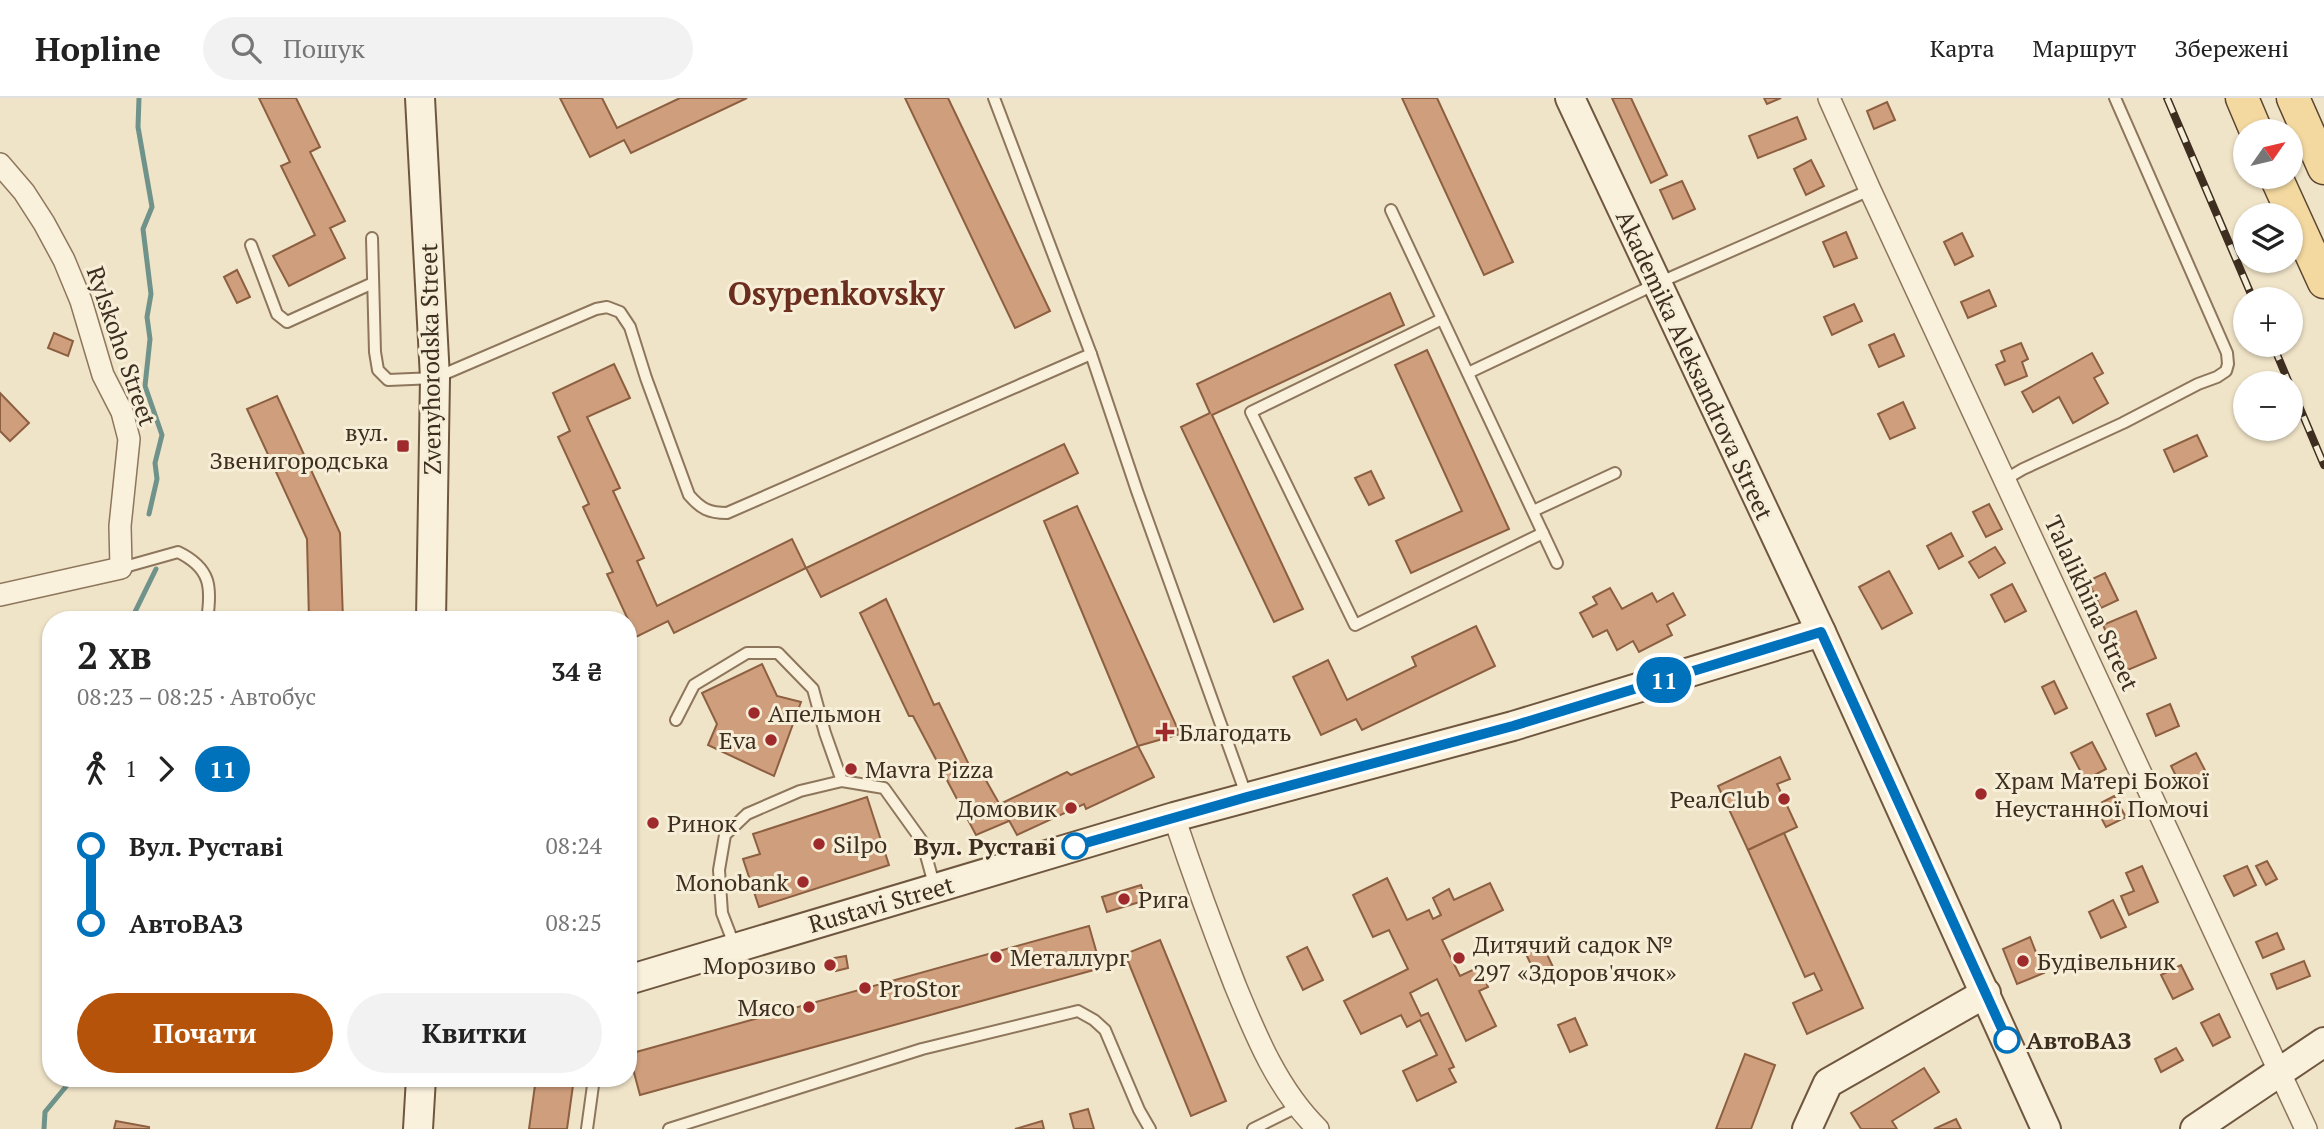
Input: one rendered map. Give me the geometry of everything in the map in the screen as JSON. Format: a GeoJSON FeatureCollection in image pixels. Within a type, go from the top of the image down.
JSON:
{"type":"FeatureCollection","features":[{"type":"Feature","properties":{"kind":"main road"},"geometry":{"type":"LineString","coordinates":[[2242,98],[2251,119]]}},
{"type":"Feature","properties":{"kind":"main road"},"geometry":{"type":"LineString","coordinates":[[2293,98],[2324,167]]}},
{"type":"Feature","properties":{"kind":"main road"},"geometry":{"type":"LineString","coordinates":[[2281,189],[2324,282]]}},
{"type":"Feature","properties":{"kind":"street","name":"Zvenyhorodska Street"},"geometry":{"type":"LineString","coordinates":[[420,98],[435,377],[431,611]]}},
{"type":"Feature","properties":{"kind":"street","name":"Akademika Aleksandrova Street"},"geometry":{"type":"LineString","coordinates":[[1570,98],[1821,632],[2046,1129]]}},
{"type":"Feature","properties":{"kind":"street","name":"Talalikhina Street"},"geometry":{"type":"LineString","coordinates":[[1829,98],[2306,1129]]}},
{"type":"Feature","properties":{"kind":"street","name":"Rylskoho Street"},"geometry":{"type":"LineString","coordinates":[[0,164],[24,192],[64,260],[81,301],[103,375],[122,412],[129,439],[120,526],[121,568]]}},
{"type":"Feature","properties":{"kind":"street"},"geometry":{"type":"LineString","coordinates":[[0,595],[121,568]]}},
{"type":"Feature","properties":{"kind":"street","name":"Rustavi Street"},"geometry":{"type":"LineString","coordinates":[[637,977],[1174,817],[1513,726],[1821,632]]}},
{"type":"Feature","properties":{"kind":"street"},"geometry":{"type":"LineString","coordinates":[[1174,817],[1206,913],[1259,1041],[1306,1121]]}},
{"type":"Feature","properties":{"kind":"street"},"geometry":{"type":"LineString","coordinates":[[1807,1129],[1828,1083],[1986,993]]}},
{"type":"Feature","properties":{"kind":"street"},"geometry":{"type":"LineString","coordinates":[[2195,1129],[2324,1042]]}},
{"type":"Feature","properties":{"kind":"street"},"geometry":{"type":"LineString","coordinates":[[418,1129],[420,1087]]}},
{"type":"Feature","properties":{"kind":"lane"},"geometry":{"type":"LineString","coordinates":[[994,98],[1091,354],[1247,797]]}},
{"type":"Feature","properties":{"kind":"lane"},"geometry":{"type":"LineString","coordinates":[[2006,480],[2023,469],[2123,424],[2198,384],[2217,377],[2226,371],[2228,364],[2227,353],[2115,98]]}},
{"type":"Feature","properties":{"kind":"lane"},"geometry":{"type":"LineString","coordinates":[[1468,373],[1656,284],[1870,190]]}},
{"type":"Feature","properties":{"kind":"lane"},"geometry":{"type":"LineString","coordinates":[[1391,210],[1557,563]]}},
{"type":"Feature","properties":{"kind":"lane"},"geometry":{"type":"LineString","coordinates":[[373,238],[375,352],[378,370],[388,380],[435,377],[596,309],[614,309],[620,312],[631,327],[646,378],[689,495],[698,506],[710,513],[727,513],[1091,354]]}},
{"type":"Feature","properties":{"kind":"lane"},"geometry":{"type":"LineString","coordinates":[[251,245],[277,314],[287,322],[373,283]]}},
{"type":"Feature","properties":{"kind":"lane"},"geometry":{"type":"LineString","coordinates":[[1442,319],[1251,412],[1355,625],[1543,533]]}},
{"type":"Feature","properties":{"kind":"lane"},"geometry":{"type":"LineString","coordinates":[[1533,511],[1615,473]]}},
{"type":"Feature","properties":{"kind":"lane"},"geometry":{"type":"LineString","coordinates":[[121,568],[178,552],[191,558],[208,582],[211,595],[208,611]]}},
{"type":"Feature","properties":{"kind":"lane"},"geometry":{"type":"LineString","coordinates":[[676,720],[694,685],[747,653],[778,653],[813,689],[842,781]]}},
{"type":"Feature","properties":{"kind":"lane"},"geometry":{"type":"LineString","coordinates":[[735,947],[722,913],[719,870],[724,835],[747,814],[800,791],[842,781],[884,788],[922,841],[935,888]]}},
{"type":"Feature","properties":{"kind":"lane"},"geometry":{"type":"LineString","coordinates":[[669,1129],[922,1049],[1078,1012],[1094,1020],[1104,1030],[1150,1129]]}},
{"type":"Feature","properties":{"kind":"lane"},"geometry":{"type":"LineString","coordinates":[[587,1129],[593,1087]]}},
{"type":"Feature","properties":{"kind":"lane"},"geometry":{"type":"LineString","coordinates":[[1253,1129],[1306,1121]]}},
{"type":"Feature","properties":{"kind":"building"},"geometry":{"type":"Polygon","coordinates":[[[259,98],[296,98],[320,147],[310,152],[345,221],[330,228],[345,258],[289,286],[273,256],[315,235],[281,166],[290,162],[259,98]]]}},
{"type":"Feature","properties":{"kind":"building"},"geometry":{"type":"Polygon","coordinates":[[[560,98],[602,98],[617,128],[680,98],[747,98],[631,153],[624,140],[590,157],[560,98]]]}},
{"type":"Feature","properties":{"kind":"building"},"geometry":{"type":"Polygon","coordinates":[[[905,98],[948,98],[1050,311],[1015,328],[905,98]]]}},
{"type":"Feature","properties":{"kind":"building"},"geometry":{"type":"Polygon","coordinates":[[[1402,98],[1437,98],[1513,262],[1484,275],[1402,98]]]}},
{"type":"Feature","properties":{"kind":"building"},"geometry":{"type":"Polygon","coordinates":[[[1612,98],[1631,98],[1667,175],[1651,183],[1612,98]]]}},
{"type":"Feature","properties":{"kind":"building"},"geometry":{"type":"Polygon","coordinates":[[[1764,98],[1781,98],[1767,104],[1764,98]]]}},
{"type":"Feature","properties":{"kind":"building"},"geometry":{"type":"Polygon","coordinates":[[[1887,102],[1895,120],[1874,129],[1867,111],[1887,102]]]}},
{"type":"Feature","properties":{"kind":"building"},"geometry":{"type":"Polygon","coordinates":[[[1797,117],[1806,139],[1758,158],[1749,136],[1797,117]]]}},
{"type":"Feature","properties":{"kind":"building"},"geometry":{"type":"Polygon","coordinates":[[[1811,160],[1824,186],[1806,195],[1794,169],[1811,160]]]}},
{"type":"Feature","properties":{"kind":"building"},"geometry":{"type":"Polygon","coordinates":[[[1682,181],[1695,209],[1673,219],[1660,190],[1682,181]]]}},
{"type":"Feature","properties":{"kind":"building"},"geometry":{"type":"Polygon","coordinates":[[[1846,232],[1857,258],[1834,267],[1823,242],[1846,232]]]}},
{"type":"Feature","properties":{"kind":"building"},"geometry":{"type":"Polygon","coordinates":[[[1962,233],[1973,256],[1955,265],[1944,242],[1962,233]]]}},
{"type":"Feature","properties":{"kind":"building"},"geometry":{"type":"Polygon","coordinates":[[[237,270],[250,297],[237,303],[224,277],[237,270]]]}},
{"type":"Feature","properties":{"kind":"building"},"geometry":{"type":"Polygon","coordinates":[[[1989,290],[1996,306],[1968,318],[1961,302],[1989,290]]]}},
{"type":"Feature","properties":{"kind":"building"},"geometry":{"type":"Polygon","coordinates":[[[1390,293],[1404,325],[1212,415],[1303,609],[1274,622],[1181,427],[1210,413],[1197,384],[1390,293]]]}},
{"type":"Feature","properties":{"kind":"building"},"geometry":{"type":"Polygon","coordinates":[[[1854,304],[1862,321],[1832,335],[1824,317],[1854,304]]]}},
{"type":"Feature","properties":{"kind":"building"},"geometry":{"type":"Polygon","coordinates":[[[54,333],[73,341],[68,356],[48,348],[54,333]]]}},
{"type":"Feature","properties":{"kind":"building"},"geometry":{"type":"Polygon","coordinates":[[[1894,334],[1904,356],[1879,367],[1869,345],[1894,334]]]}},
{"type":"Feature","properties":{"kind":"building"},"geometry":{"type":"Polygon","coordinates":[[[2021,343],[2028,359],[2022,362],[2027,376],[2005,385],[1996,365],[2005,361],[2001,351],[2021,343]]]}},
{"type":"Feature","properties":{"kind":"building"},"geometry":{"type":"Polygon","coordinates":[[[1427,350],[1509,529],[1411,573],[1396,541],[1462,511],[1395,365],[1427,350]]]}},
{"type":"Feature","properties":{"kind":"building"},"geometry":{"type":"Polygon","coordinates":[[[2092,353],[2103,373],[2094,378],[2108,403],[2073,423],[2059,397],[2033,412],[2022,392],[2092,353]]]}},
{"type":"Feature","properties":{"kind":"building"},"geometry":{"type":"Polygon","coordinates":[[[614,364],[630,398],[587,417],[620,488],[613,491],[644,558],[637,561],[657,606],[792,539],[806,568],[674,633],[668,621],[637,636],[637,611],[624,611],[607,574],[613,572],[583,507],[589,504],[558,437],[570,431],[553,393],[614,364]]]}},
{"type":"Feature","properties":{"kind":"building"},"geometry":{"type":"Polygon","coordinates":[[[0,393],[29,423],[10,441],[0,431],[0,393]]]}},
{"type":"Feature","properties":{"kind":"building"},"geometry":{"type":"Polygon","coordinates":[[[277,396],[340,533],[343,611],[309,611],[307,539],[247,409],[277,396]]]}},
{"type":"Feature","properties":{"kind":"building"},"geometry":{"type":"Polygon","coordinates":[[[1903,402],[1915,428],[1890,439],[1878,414],[1903,402]]]}},
{"type":"Feature","properties":{"kind":"building"},"geometry":{"type":"Polygon","coordinates":[[[2197,435],[2207,456],[2174,472],[2164,450],[2197,435]]]}},
{"type":"Feature","properties":{"kind":"building"},"geometry":{"type":"Polygon","coordinates":[[[1064,444],[1078,473],[821,597],[806,568],[1064,444]]]}},
{"type":"Feature","properties":{"kind":"building"},"geometry":{"type":"Polygon","coordinates":[[[1371,471],[1384,498],[1369,505],[1355,478],[1371,471]]]}},
{"type":"Feature","properties":{"kind":"building"},"geometry":{"type":"Polygon","coordinates":[[[1989,504],[2002,529],[1986,537],[1973,512],[1989,504]]]}},
{"type":"Feature","properties":{"kind":"building"},"geometry":{"type":"Polygon","coordinates":[[[1077,506],[1180,734],[1138,746],[1044,521],[1077,506]]]}},
{"type":"Feature","properties":{"kind":"building"},"geometry":{"type":"Polygon","coordinates":[[[1951,533],[1963,556],[1939,569],[1927,546],[1951,533]]]}},
{"type":"Feature","properties":{"kind":"building"},"geometry":{"type":"Polygon","coordinates":[[[1995,547],[2005,563],[1979,578],[1969,562],[1995,547]]]}},
{"type":"Feature","properties":{"kind":"building"},"geometry":{"type":"Polygon","coordinates":[[[1889,571],[1912,613],[1882,629],[1859,587],[1889,571]]]}},
{"type":"Feature","properties":{"kind":"building"},"geometry":{"type":"Polygon","coordinates":[[[2105,573],[2118,600],[2101,608],[2088,581],[2105,573]]]}},
{"type":"Feature","properties":{"kind":"building"},"geometry":{"type":"Polygon","coordinates":[[[2012,584],[2026,611],[2005,622],[1991,595],[2012,584]]]}},
{"type":"Feature","properties":{"kind":"building"},"geometry":{"type":"Polygon","coordinates":[[[1610,588],[1622,609],[1652,593],[1657,602],[1673,593],[1685,615],[1667,625],[1672,635],[1639,652],[1633,641],[1617,650],[1607,630],[1593,637],[1580,613],[1597,604],[1593,597],[1610,588]]]}},
{"type":"Feature","properties":{"kind":"building"},"geometry":{"type":"Polygon","coordinates":[[[886,599],[934,705],[939,703],[972,771],[979,768],[1009,821],[976,835],[913,716],[909,716],[860,613],[886,599]]]}},
{"type":"Feature","properties":{"kind":"building"},"geometry":{"type":"Polygon","coordinates":[[[2136,611],[2156,658],[2123,672],[2103,625],[2136,611]]]}},
{"type":"Feature","properties":{"kind":"building"},"geometry":{"type":"Polygon","coordinates":[[[1476,626],[1495,666],[1362,730],[1356,719],[1321,735],[1293,677],[1328,660],[1347,700],[1416,666],[1412,657],[1476,626]]]}},
{"type":"Feature","properties":{"kind":"building","name":"Апельмон"},"geometry":{"type":"Polygon","coordinates":[[[762,664],[777,696],[801,702],[774,776],[708,745],[717,724],[702,693],[762,664]]]}},
{"type":"Feature","properties":{"kind":"building"},"geometry":{"type":"Polygon","coordinates":[[[2054,681],[2067,708],[2055,714],[2042,687],[2054,681]]]}},
{"type":"Feature","properties":{"kind":"building"},"geometry":{"type":"Polygon","coordinates":[[[2170,704],[2179,726],[2156,736],[2147,714],[2170,704]]]}},
{"type":"Feature","properties":{"kind":"building"},"geometry":{"type":"Polygon","coordinates":[[[2092,742],[2106,769],[2085,780],[2071,753],[2092,742]]]}},
{"type":"Feature","properties":{"kind":"building"},"geometry":{"type":"Polygon","coordinates":[[[1138,746],[1154,777],[1086,809],[1084,804],[1017,835],[1000,804],[1067,772],[1071,775],[1138,746]]]}},
{"type":"Feature","properties":{"kind":"building"},"geometry":{"type":"Polygon","coordinates":[[[2196,753],[2208,776],[2182,788],[2171,766],[2196,753]]]}},
{"type":"Feature","properties":{"kind":"building"},"geometry":{"type":"Polygon","coordinates":[[[1780,757],[1790,779],[1777,784],[1797,827],[1748,850],[1718,786],[1780,757]]]}},
{"type":"Feature","properties":{"kind":"building"},"geometry":{"type":"Polygon","coordinates":[[[2114,796],[2126,817],[2106,827],[2095,806],[2114,796]]]}},
{"type":"Feature","properties":{"kind":"building","name":"Silpo"},"geometry":{"type":"Polygon","coordinates":[[[867,797],[889,865],[759,907],[743,859],[760,854],[753,834],[867,797]]]}},
{"type":"Feature","properties":{"kind":"building"},"geometry":{"type":"Polygon","coordinates":[[[1784,833],[1863,1008],[1807,1034],[1793,1003],[1822,990],[1814,973],[1805,977],[1748,850],[1784,833]]]}},
{"type":"Feature","properties":{"kind":"building"},"geometry":{"type":"Polygon","coordinates":[[[2267,861],[2277,879],[2266,885],[2256,866],[2267,861]]]}},
{"type":"Feature","properties":{"kind":"building"},"geometry":{"type":"Polygon","coordinates":[[[2142,866],[2158,902],[2129,915],[2121,896],[2134,891],[2126,873],[2142,866]]]}},
{"type":"Feature","properties":{"kind":"building"},"geometry":{"type":"Polygon","coordinates":[[[2247,866],[2256,885],[2234,896],[2224,876],[2247,866]]]}},
{"type":"Feature","properties":{"kind":"building"},"geometry":{"type":"Polygon","coordinates":[[[1387,878],[1407,920],[1429,910],[1433,919],[1441,915],[1433,898],[1449,889],[1454,900],[1490,883],[1503,910],[1442,940],[1460,976],[1479,967],[1488,987],[1479,991],[1496,1026],[1466,1041],[1437,979],[1410,993],[1421,1016],[1428,1013],[1454,1067],[1449,1069],[1456,1082],[1417,1101],[1403,1071],[1437,1055],[1420,1020],[1407,1027],[1401,1015],[1361,1034],[1344,1001],[1408,969],[1389,930],[1373,937],[1353,895],[1387,878]]]}},
{"type":"Feature","properties":{"kind":"building","name":"Рига"},"geometry":{"type":"Polygon","coordinates":[[[1141,885],[1146,900],[1107,912],[1102,897],[1141,885]]]}},
{"type":"Feature","properties":{"kind":"building"},"geometry":{"type":"Polygon","coordinates":[[[2113,900],[2126,927],[2101,938],[2089,912],[2113,900]]]}},
{"type":"Feature","properties":{"kind":"building"},"geometry":{"type":"Polygon","coordinates":[[[1089,926],[1101,968],[640,1095],[637,1084],[637,1052],[1089,926]]]}},
{"type":"Feature","properties":{"kind":"building"},"geometry":{"type":"Polygon","coordinates":[[[2277,933],[2284,949],[2263,958],[2256,942],[2277,933]]]}},
{"type":"Feature","properties":{"kind":"building","name":"Будівельник"},"geometry":{"type":"Polygon","coordinates":[[[2030,937],[2044,973],[2017,984],[2003,949],[2030,937]]]}},
{"type":"Feature","properties":{"kind":"building"},"geometry":{"type":"Polygon","coordinates":[[[1160,940],[1226,1101],[1191,1116],[1125,954],[1160,940]]]}},
{"type":"Feature","properties":{"kind":"building"},"geometry":{"type":"Polygon","coordinates":[[[1542,944],[1554,969],[1537,977],[1525,952],[1542,944]]]}},
{"type":"Feature","properties":{"kind":"building"},"geometry":{"type":"Polygon","coordinates":[[[1307,947],[1323,980],[1303,990],[1287,957],[1307,947]]]}},
{"type":"Feature","properties":{"kind":"building"},"geometry":{"type":"Polygon","coordinates":[[[846,956],[848,968],[836,971],[834,958],[846,956]]]}},
{"type":"Feature","properties":{"kind":"building"},"geometry":{"type":"Polygon","coordinates":[[[2304,961],[2310,976],[2277,989],[2271,974],[2304,961]]]}},
{"type":"Feature","properties":{"kind":"building"},"geometry":{"type":"Polygon","coordinates":[[[2181,965],[2193,989],[2173,999],[2161,975],[2181,965]]]}},
{"type":"Feature","properties":{"kind":"building"},"geometry":{"type":"Polygon","coordinates":[[[2219,1014],[2230,1037],[2213,1046],[2201,1023],[2219,1014]]]}},
{"type":"Feature","properties":{"kind":"building"},"geometry":{"type":"Polygon","coordinates":[[[1575,1018],[1587,1045],[1570,1052],[1558,1025],[1575,1018]]]}},
{"type":"Feature","properties":{"kind":"building"},"geometry":{"type":"Polygon","coordinates":[[[2176,1048],[2183,1060],[2161,1072],[2155,1059],[2176,1048]]]}},
{"type":"Feature","properties":{"kind":"building"},"geometry":{"type":"Polygon","coordinates":[[[1745,1054],[1775,1065],[1751,1129],[1716,1129],[1745,1054]]]}},
{"type":"Feature","properties":{"kind":"building"},"geometry":{"type":"Polygon","coordinates":[[[1924,1068],[1939,1092],[1892,1121],[1897,1129],[1861,1129],[1851,1113],[1924,1068]]]}},
{"type":"Feature","properties":{"kind":"building"},"geometry":{"type":"Polygon","coordinates":[[[535,1087],[573,1087],[567,1129],[529,1129],[535,1087]]]}},
{"type":"Feature","properties":{"kind":"building"},"geometry":{"type":"Polygon","coordinates":[[[1088,1109],[1094,1129],[1074,1129],[1070,1114],[1088,1109]]]}},
{"type":"Feature","properties":{"kind":"building"},"geometry":{"type":"Polygon","coordinates":[[[1956,1119],[1961,1129],[1934,1129],[1956,1119]]]}},
{"type":"Feature","properties":{"kind":"building"},"geometry":{"type":"Polygon","coordinates":[[[116,1121],[149,1127],[149,1129],[114,1129],[116,1121]]]}},
{"type":"Feature","properties":{"kind":"building"},"geometry":{"type":"Polygon","coordinates":[[[1042,1121],[1044,1129],[1015,1129],[1042,1121]]]}},
{"type":"Feature","properties":{"kind":"waterway"},"geometry":{"type":"LineString","coordinates":[[139,98],[138,127],[152,207],[143,229],[151,294],[147,317],[150,339],[145,386],[162,435],[155,463],[157,479],[149,514]]}},
{"type":"Feature","properties":{"kind":"waterway"},"geometry":{"type":"LineString","coordinates":[[135,611],[156,569]]}},
{"type":"Feature","properties":{"kind":"waterway"},"geometry":{"type":"LineString","coordinates":[[44,1129],[45,1112],[66,1087]]}},
{"type":"Feature","properties":{"kind":"railway"},"geometry":{"type":"LineString","coordinates":[[2167,98],[2248,287]]}},
{"type":"Feature","properties":{"kind":"railway"},"geometry":{"type":"LineString","coordinates":[[2278,357],[2284,371]]}},
{"type":"Feature","properties":{"kind":"railway"},"geometry":{"type":"LineString","coordinates":[[2303,415],[2324,465]]}},
{"type":"Feature","properties":{"kind":"bus line","name":"11"},"geometry":{"type":"LineString","coordinates":[[1075,846],[1513,726],[1821,632],[2007,1040]]}},
{"type":"Feature","properties":{"kind":"place","name":"вул. Звенигородська"},"geometry":{"type":"Point","coordinates":[403,446]}},
{"type":"Feature","properties":{"kind":"place","name":"Апельмон"},"geometry":{"type":"Point","coordinates":[754,713]}},
{"type":"Feature","properties":{"kind":"place","name":"Благодать"},"geometry":{"type":"Point","coordinates":[1165,732]}},
{"type":"Feature","properties":{"kind":"place","name":"Eva"},"geometry":{"type":"Point","coordinates":[771,740]}},
{"type":"Feature","properties":{"kind":"place","name":"Mavra Pizza"},"geometry":{"type":"Point","coordinates":[851,769]}},
{"type":"Feature","properties":{"kind":"place","name":"Храм Матері Божої Неустанної Помочі"},"geometry":{"type":"Point","coordinates":[1981,794]}},
{"type":"Feature","properties":{"kind":"place","name":"РеалClub"},"geometry":{"type":"Point","coordinates":[1784,799]}},
{"type":"Feature","properties":{"kind":"place","name":"Домовик"},"geometry":{"type":"Point","coordinates":[1071,808]}},
{"type":"Feature","properties":{"kind":"place","name":"Ринок"},"geometry":{"type":"Point","coordinates":[653,823]}},
{"type":"Feature","properties":{"kind":"place","name":"Silpo"},"geometry":{"type":"Point","coordinates":[819,844]}},
{"type":"Feature","properties":{"kind":"place","name":"Вул. Руставі"},"geometry":{"type":"Point","coordinates":[1075,846]}},
{"type":"Feature","properties":{"kind":"place","name":"Monobank"},"geometry":{"type":"Point","coordinates":[803,882]}},
{"type":"Feature","properties":{"kind":"place","name":"Рига"},"geometry":{"type":"Point","coordinates":[1124,899]}},
{"type":"Feature","properties":{"kind":"place","name":"Металлург"},"geometry":{"type":"Point","coordinates":[996,957]}},
{"type":"Feature","properties":{"kind":"place","name":"Дитячий садок № 297 «Здоров'ячок»"},"geometry":{"type":"Point","coordinates":[1459,958]}},
{"type":"Feature","properties":{"kind":"place","name":"Будівельник"},"geometry":{"type":"Point","coordinates":[2023,961]}},
{"type":"Feature","properties":{"kind":"place","name":"Морозиво"},"geometry":{"type":"Point","coordinates":[830,965]}},
{"type":"Feature","properties":{"kind":"place","name":"ProStor"},"geometry":{"type":"Point","coordinates":[865,988]}},
{"type":"Feature","properties":{"kind":"place","name":"Мясо"},"geometry":{"type":"Point","coordinates":[809,1007]}},
{"type":"Feature","properties":{"kind":"place","name":"АвтоВАЗ"},"geometry":{"type":"Point","coordinates":[2007,1040]}},
{"type":"Feature","properties":{"kind":"district","name":"Osypenkovsky"},"geometry":{"type":"Point","coordinates":[836,293]}}]}
